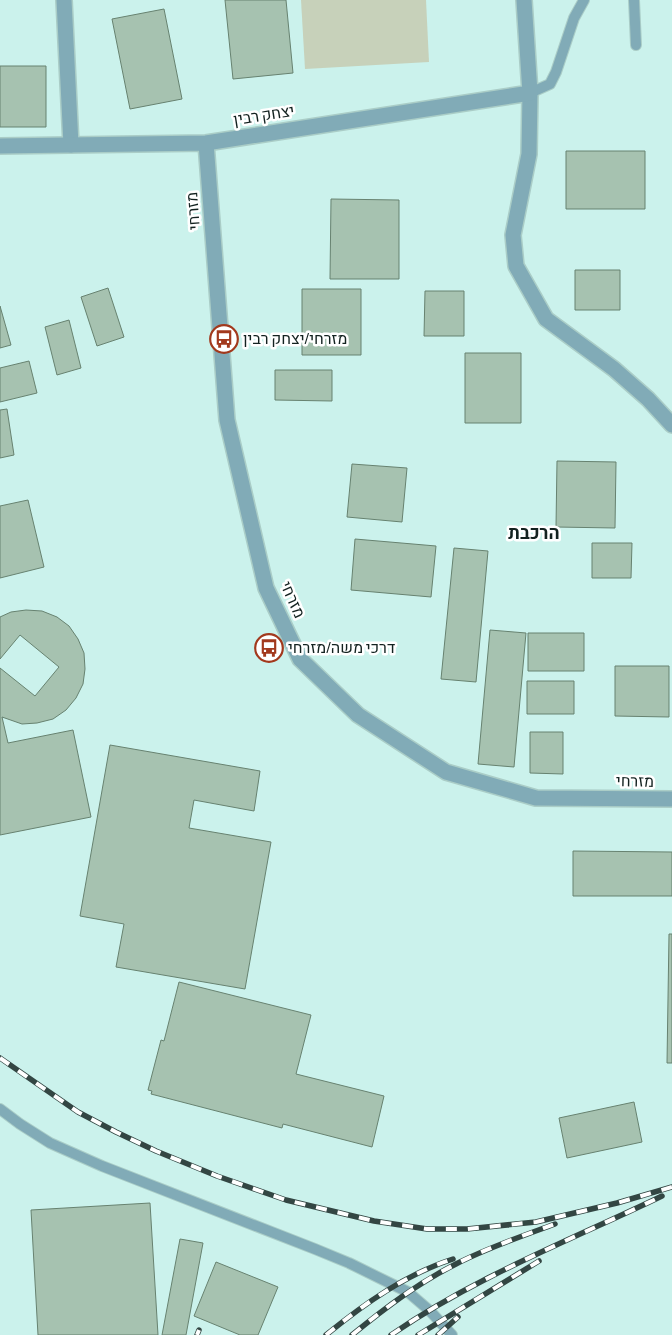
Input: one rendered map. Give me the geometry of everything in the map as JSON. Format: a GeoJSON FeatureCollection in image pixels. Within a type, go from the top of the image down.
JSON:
{"type":"FeatureCollection","features":[{"type":"Feature","properties":{"kind":"street"},"geometry":{"type":"LineString","coordinates":[[64,0],[71,145]]}},
{"type":"Feature","properties":{"kind":"street"},"geometry":{"type":"LineString","coordinates":[[524,0],[530,93],[529,154],[514,235],[516,266],[546,319],[614,369],[648,398],[672,425]]}},
{"type":"Feature","properties":{"kind":"street","name":"יצחק רבין"},"geometry":{"type":"LineString","coordinates":[[0,146],[206,143],[530,93]]}},
{"type":"Feature","properties":{"kind":"street","name":"מזרחי"},"geometry":{"type":"LineString","coordinates":[[206,143],[228,420],[266,588],[300,658],[358,715],[446,772],[536,798],[672,799]]}},
{"type":"Feature","properties":{"kind":"lane"},"geometry":{"type":"LineString","coordinates":[[530,93],[550,84],[556,72],[574,18],[584,0]]}},
{"type":"Feature","properties":{"kind":"lane"},"geometry":{"type":"LineString","coordinates":[[634,0],[636,45]]}},
{"type":"Feature","properties":{"kind":"lane"},"geometry":{"type":"LineString","coordinates":[[0,1109],[50,1143],[102,1166],[349,1263],[408,1292],[430,1311],[452,1335]]}},
{"type":"Feature","properties":{"kind":"green space"},"geometry":{"type":"Polygon","coordinates":[[[301,0],[426,0],[429,62],[305,69],[301,0]]]}},
{"type":"Feature","properties":{"kind":"building"},"geometry":{"type":"Polygon","coordinates":[[[225,0],[286,0],[293,73],[233,79],[225,0]]]}},
{"type":"Feature","properties":{"kind":"building"},"geometry":{"type":"Polygon","coordinates":[[[164,9],[182,99],[130,109],[112,19],[164,9]]]}},
{"type":"Feature","properties":{"kind":"building"},"geometry":{"type":"Polygon","coordinates":[[[0,66],[46,66],[46,127],[0,127],[0,66]]]}},
{"type":"Feature","properties":{"kind":"building"},"geometry":{"type":"Polygon","coordinates":[[[566,151],[645,151],[645,209],[566,209],[566,151]]]}},
{"type":"Feature","properties":{"kind":"building"},"geometry":{"type":"Polygon","coordinates":[[[331,199],[399,200],[399,279],[330,279],[331,199]]]}},
{"type":"Feature","properties":{"kind":"building"},"geometry":{"type":"Polygon","coordinates":[[[575,270],[620,270],[620,310],[575,310],[575,270]]]}},
{"type":"Feature","properties":{"kind":"building"},"geometry":{"type":"Polygon","coordinates":[[[108,288],[124,337],[97,346],[81,297],[108,288]]]}},
{"type":"Feature","properties":{"kind":"building"},"geometry":{"type":"Polygon","coordinates":[[[302,289],[361,289],[361,355],[302,355],[302,289]]]}},
{"type":"Feature","properties":{"kind":"building"},"geometry":{"type":"Polygon","coordinates":[[[425,291],[464,291],[464,336],[424,336],[425,291]]]}},
{"type":"Feature","properties":{"kind":"building"},"geometry":{"type":"Polygon","coordinates":[[[0,306],[11,345],[0,348],[0,306]]]}},
{"type":"Feature","properties":{"kind":"building"},"geometry":{"type":"Polygon","coordinates":[[[69,320],[81,368],[57,375],[45,327],[69,320]]]}},
{"type":"Feature","properties":{"kind":"building"},"geometry":{"type":"Polygon","coordinates":[[[465,353],[521,353],[521,423],[465,423],[465,353]]]}},
{"type":"Feature","properties":{"kind":"building"},"geometry":{"type":"Polygon","coordinates":[[[29,361],[37,393],[0,402],[0,368],[29,361]]]}},
{"type":"Feature","properties":{"kind":"building"},"geometry":{"type":"Polygon","coordinates":[[[275,370],[332,370],[332,401],[275,400],[275,370]]]}},
{"type":"Feature","properties":{"kind":"building"},"geometry":{"type":"Polygon","coordinates":[[[7,409],[14,455],[0,458],[0,410],[7,409]]]}},
{"type":"Feature","properties":{"kind":"building"},"geometry":{"type":"Polygon","coordinates":[[[557,461],[616,462],[615,528],[556,527],[557,461]]]}},
{"type":"Feature","properties":{"kind":"building"},"geometry":{"type":"Polygon","coordinates":[[[352,464],[407,468],[402,522],[347,517],[352,464]]]}},
{"type":"Feature","properties":{"kind":"building"},"geometry":{"type":"Polygon","coordinates":[[[28,500],[44,567],[0,578],[0,506],[28,500]]]}},
{"type":"Feature","properties":{"kind":"building"},"geometry":{"type":"Polygon","coordinates":[[[355,539],[436,546],[431,597],[351,590],[355,539]]]}},
{"type":"Feature","properties":{"kind":"building"},"geometry":{"type":"Polygon","coordinates":[[[592,543],[632,543],[631,578],[592,578],[592,543]]]}},
{"type":"Feature","properties":{"kind":"building"},"geometry":{"type":"Polygon","coordinates":[[[454,548],[488,551],[476,682],[441,679],[454,548]]]}},
{"type":"Feature","properties":{"kind":"building"},"geometry":{"type":"Polygon","coordinates":[[[26,610],[42,611],[57,617],[69,626],[78,639],[84,653],[85,669],[83,684],[76,698],[66,710],[53,719],[22,724],[2,717],[8,743],[73,730],[91,817],[0,835],[0,668],[35,696],[59,667],[20,635],[0,659],[0,617],[11,612],[26,610]]]}},
{"type":"Feature","properties":{"kind":"building"},"geometry":{"type":"Polygon","coordinates":[[[490,630],[526,633],[514,767],[478,764],[490,630]]]}},
{"type":"Feature","properties":{"kind":"building"},"geometry":{"type":"Polygon","coordinates":[[[528,633],[584,633],[584,671],[528,671],[528,633]]]}},
{"type":"Feature","properties":{"kind":"building"},"geometry":{"type":"Polygon","coordinates":[[[615,666],[669,666],[669,717],[615,716],[615,666]]]}},
{"type":"Feature","properties":{"kind":"building"},"geometry":{"type":"Polygon","coordinates":[[[527,681],[574,681],[574,714],[527,714],[527,681]]]}},
{"type":"Feature","properties":{"kind":"building"},"geometry":{"type":"Polygon","coordinates":[[[530,732],[563,732],[563,774],[530,773],[530,732]]]}},
{"type":"Feature","properties":{"kind":"building"},"geometry":{"type":"Polygon","coordinates":[[[110,745],[260,771],[254,811],[194,800],[189,828],[271,842],[245,989],[116,967],[124,924],[80,916],[110,745]]]}},
{"type":"Feature","properties":{"kind":"building"},"geometry":{"type":"Polygon","coordinates":[[[573,851],[672,852],[672,896],[573,896],[573,851]]]}},
{"type":"Feature","properties":{"kind":"building"},"geometry":{"type":"Polygon","coordinates":[[[669,934],[672,934],[672,1063],[667,1063],[669,934]]]}},
{"type":"Feature","properties":{"kind":"building"},"geometry":{"type":"Polygon","coordinates":[[[179,982],[311,1015],[296,1074],[384,1096],[372,1147],[283,1124],[282,1128],[151,1094],[152,1091],[148,1090],[161,1040],[164,1041],[179,982]]]}},
{"type":"Feature","properties":{"kind":"building"},"geometry":{"type":"Polygon","coordinates":[[[634,1102],[642,1142],[567,1158],[559,1118],[634,1102]]]}},
{"type":"Feature","properties":{"kind":"building"},"geometry":{"type":"Polygon","coordinates":[[[150,1203],[158,1335],[38,1335],[31,1210],[150,1203]]]}},
{"type":"Feature","properties":{"kind":"building"},"geometry":{"type":"Polygon","coordinates":[[[180,1239],[203,1243],[186,1335],[162,1335],[180,1239]]]}},
{"type":"Feature","properties":{"kind":"building"},"geometry":{"type":"Polygon","coordinates":[[[216,1262],[278,1287],[258,1335],[240,1335],[194,1316],[216,1262]]]}},
{"type":"Feature","properties":{"kind":"railway"},"geometry":{"type":"LineString","coordinates":[[0,1058],[78,1112],[156,1151],[217,1176],[286,1200],[374,1221],[427,1229],[467,1229],[536,1222],[617,1203],[672,1187]]}},
{"type":"Feature","properties":{"kind":"railway"},"geometry":{"type":"LineString","coordinates":[[391,1335],[423,1314],[490,1277],[662,1196]]}},
{"type":"Feature","properties":{"kind":"railway"},"geometry":{"type":"LineString","coordinates":[[352,1335],[402,1297],[442,1271],[492,1247],[555,1224]]}},
{"type":"Feature","properties":{"kind":"railway"},"geometry":{"type":"LineString","coordinates":[[326,1335],[355,1312],[402,1281],[453,1259]]}},
{"type":"Feature","properties":{"kind":"railway"},"geometry":{"type":"LineString","coordinates":[[418,1335],[539,1261]]}},
{"type":"Feature","properties":{"kind":"railway"},"geometry":{"type":"LineString","coordinates":[[438,1335],[458,1317]]}},
{"type":"Feature","properties":{"kind":"railway"},"geometry":{"type":"LineString","coordinates":[[197,1335],[199,1330]]}},
{"type":"Feature","properties":{"kind":"place","name":"מזרחי/יצחק רבין"},"geometry":{"type":"Point","coordinates":[224,339]}},
{"type":"Feature","properties":{"kind":"place","name":"דרכי משה/מזרחי"},"geometry":{"type":"Point","coordinates":[269,648]}},
{"type":"Feature","properties":{"kind":"district","name":"הרכבת"},"geometry":{"type":"Point","coordinates":[534,533]}}]}
